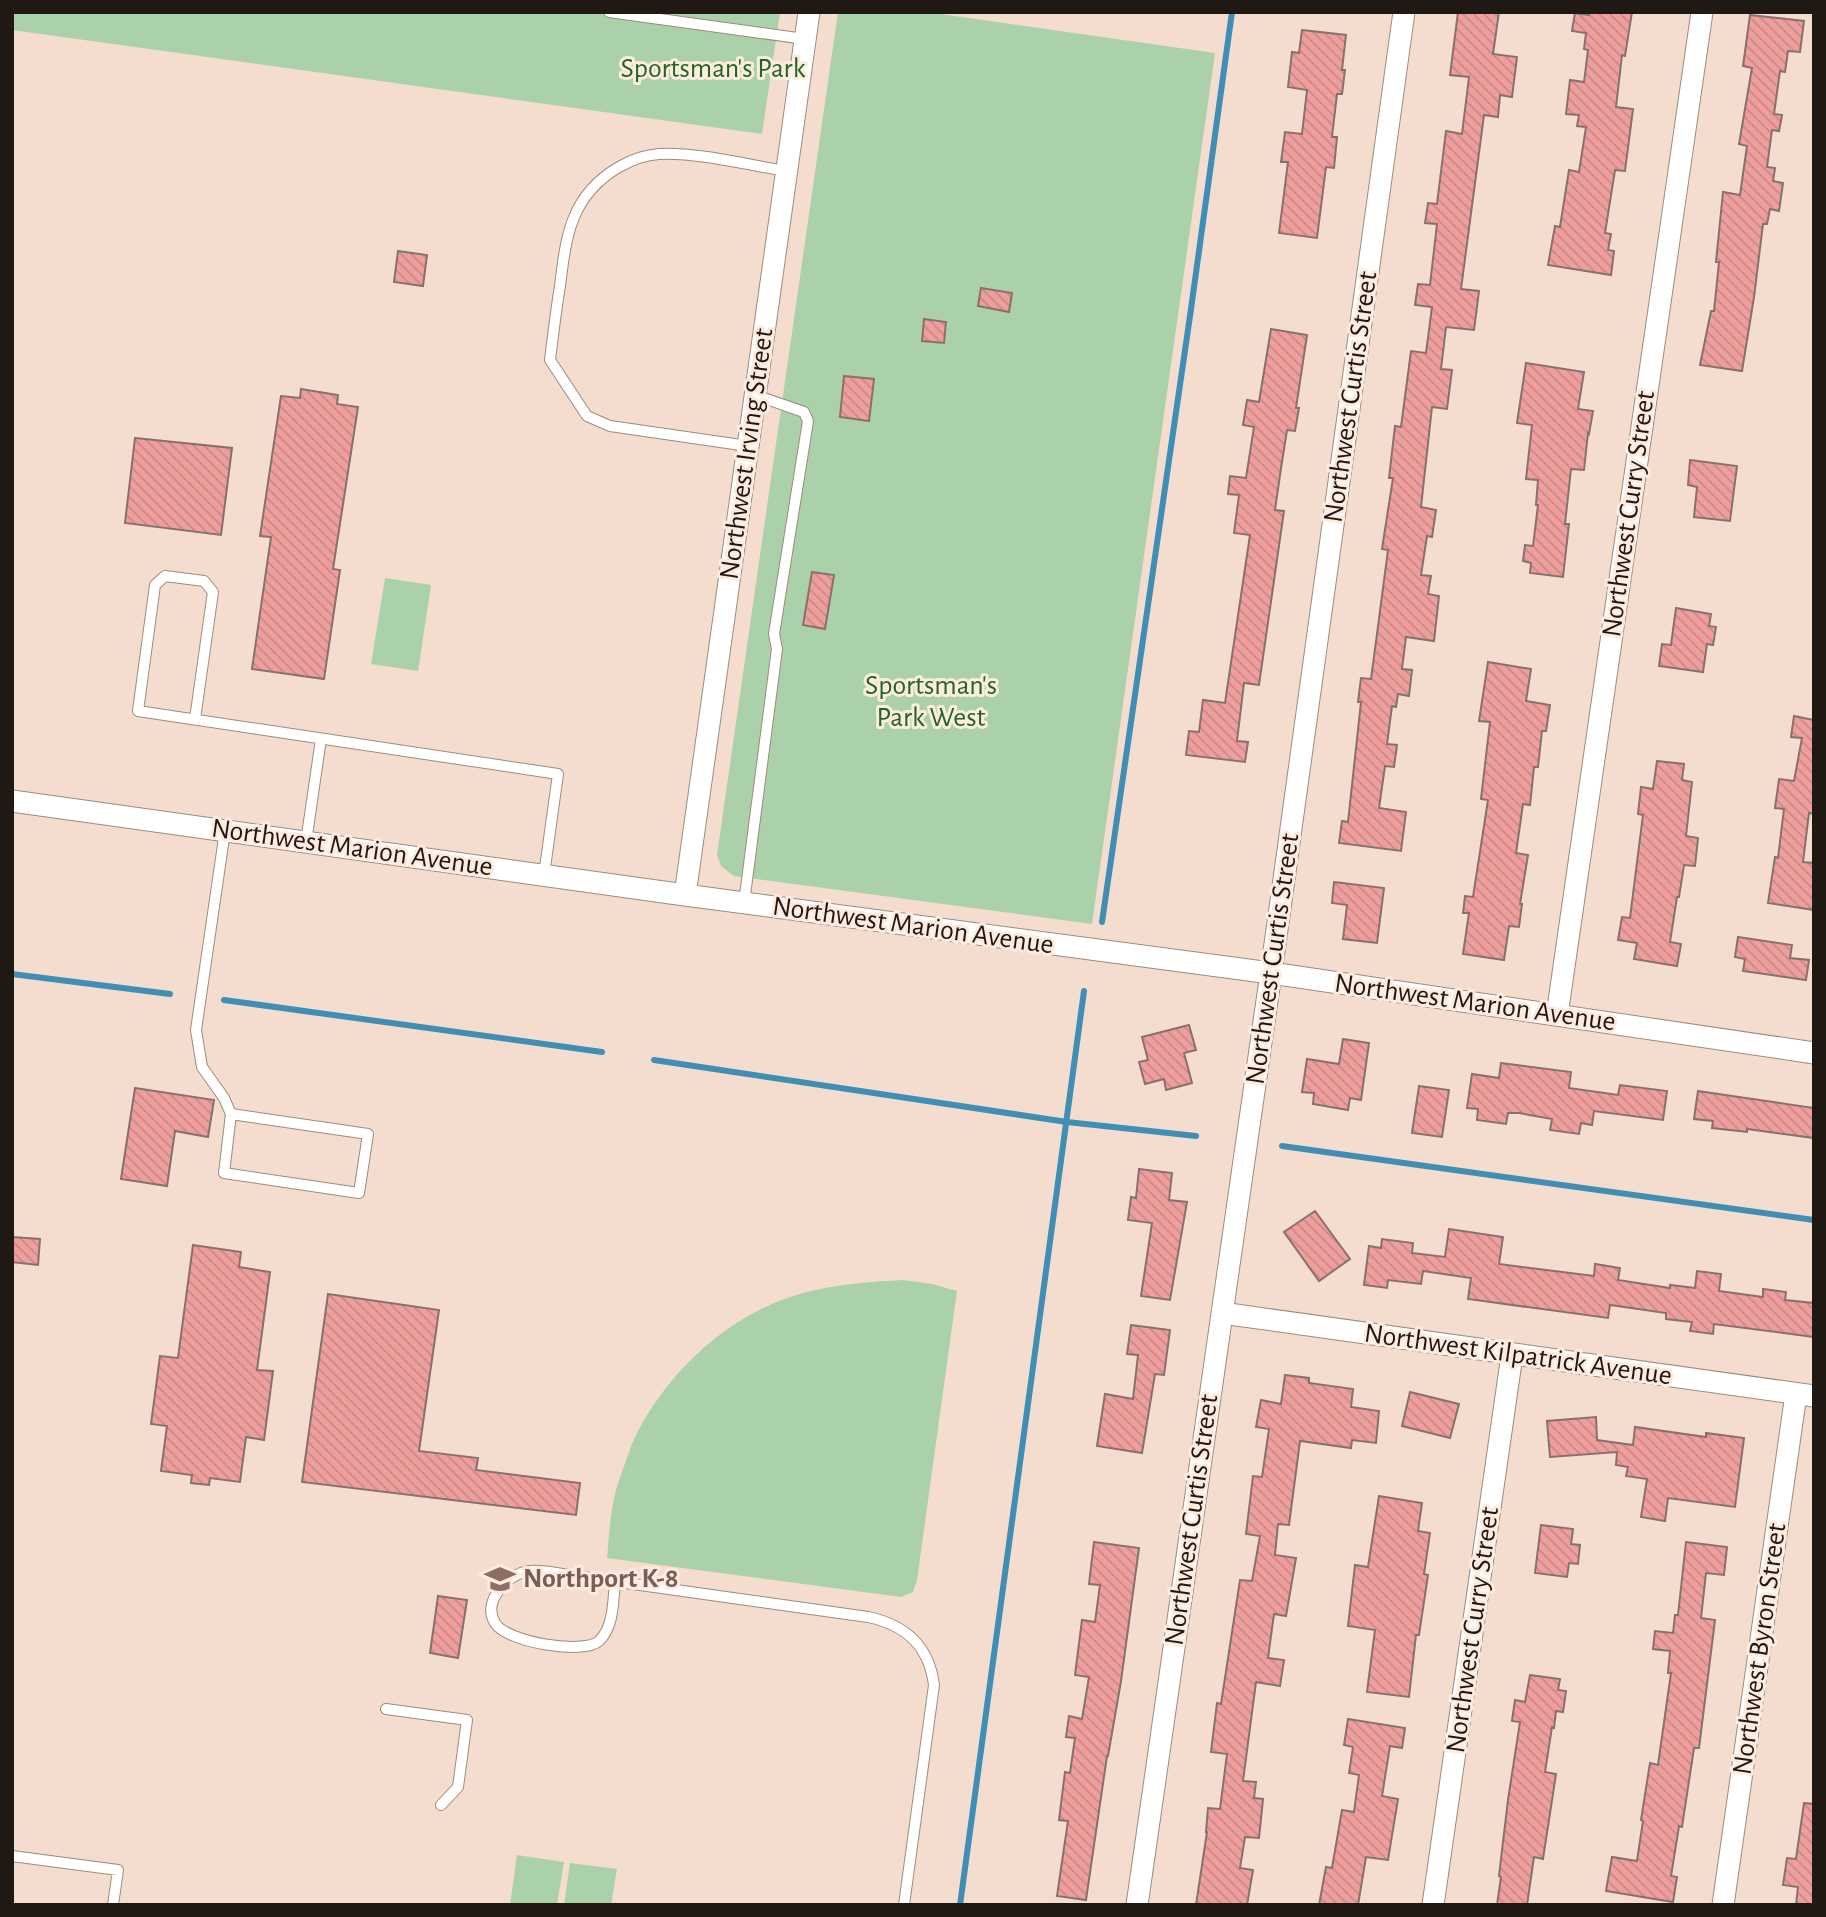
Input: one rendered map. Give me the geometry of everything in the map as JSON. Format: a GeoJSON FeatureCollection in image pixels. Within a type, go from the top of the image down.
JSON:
{"type":"FeatureCollection","features":[{"type":"Feature","properties":{"kind":"street","name":"Northwest Irving Street"},"geometry":{"type":"LineString","coordinates":[[685,895],[808,12]]}},
{"type":"Feature","properties":{"kind":"street","name":"Northwest Curtis Street"},"geometry":{"type":"LineString","coordinates":[[1137,1905],[1271,973],[1404,12]]}},
{"type":"Feature","properties":{"kind":"street","name":"Northwest Curry Street"},"geometry":{"type":"LineString","coordinates":[[1557,1015],[1702,12]]}},
{"type":"Feature","properties":{"kind":"street","name":"Northwest Marion Avenue"},"geometry":{"type":"LineString","coordinates":[[12,801],[1271,973],[1814,1053]]}},
{"type":"Feature","properties":{"kind":"street","name":"Northwest Kilpatrick Avenue"},"geometry":{"type":"LineString","coordinates":[[1222,1314],[1805,1395]]}},
{"type":"Feature","properties":{"kind":"street","name":"Northwest Curry Street"},"geometry":{"type":"LineString","coordinates":[[1433,1905],[1512,1355]]}},
{"type":"Feature","properties":{"kind":"street","name":"Northwest Byron Street"},"geometry":{"type":"LineString","coordinates":[[1723,1905],[1805,1395]]}},
{"type":"Feature","properties":{"kind":"lane"},"geometry":{"type":"LineString","coordinates":[[609,12],[805,39]]}},
{"type":"Feature","properties":{"kind":"lane"},"geometry":{"type":"LineString","coordinates":[[748,446],[610,426],[587,416],[550,360],[564,253],[573,218],[585,197],[604,176],[631,160],[657,154],[689,155],[786,171]]}},
{"type":"Feature","properties":{"kind":"lane"},"geometry":{"type":"LineString","coordinates":[[744,903],[777,649],[774,634],[808,421],[804,412],[755,396]]}},
{"type":"Feature","properties":{"kind":"lane"},"geometry":{"type":"LineString","coordinates":[[195,719],[213,592],[204,581],[165,576],[155,585],[138,711],[558,774],[544,875]]}},
{"type":"Feature","properties":{"kind":"lane"},"geometry":{"type":"LineString","coordinates":[[306,842],[321,739]]}},
{"type":"Feature","properties":{"kind":"lane"},"geometry":{"type":"LineString","coordinates":[[225,831],[196,1030],[202,1067],[231,1114],[224,1173],[359,1193],[368,1134],[231,1114]]}},
{"type":"Feature","properties":{"kind":"lane"},"geometry":{"type":"LineString","coordinates":[[615,1581],[610,1624],[596,1644],[582,1647],[521,1640],[505,1633],[494,1622],[494,1597],[508,1581],[522,1573],[543,1571],[615,1581],[884,1620],[901,1629],[917,1643],[932,1669],[934,1685],[904,1905]]}},
{"type":"Feature","properties":{"kind":"lane"},"geometry":{"type":"LineString","coordinates":[[386,1709],[467,1720],[458,1787],[441,1805]]}},
{"type":"Feature","properties":{"kind":"lane"},"geometry":{"type":"LineString","coordinates":[[12,1856],[118,1870],[113,1905]]}},
{"type":"Feature","properties":{"kind":"green space","name":"Sportsman's Park"},"geometry":{"type":"Polygon","coordinates":[[[12,12],[780,12],[762,134],[12,30],[12,12]]]}},
{"type":"Feature","properties":{"kind":"green space","name":"Sportsman's Park West"},"geometry":{"type":"Polygon","coordinates":[[[838,12],[927,12],[1215,53],[1092,924],[734,876],[721,866],[717,855],[838,12]]]}},
{"type":"Feature","properties":{"kind":"green space"},"geometry":{"type":"Polygon","coordinates":[[[385,578],[431,585],[418,671],[371,664],[385,578]]]}},
{"type":"Feature","properties":{"kind":"green space"},"geometry":{"type":"Polygon","coordinates":[[[903,1280],[957,1291],[917,1580],[913,1592],[901,1597],[607,1558],[615,1494],[634,1439],[664,1390],[704,1348],[726,1330],[776,1302],[840,1285],[903,1280]]]}},
{"type":"Feature","properties":{"kind":"green space"},"geometry":{"type":"Polygon","coordinates":[[[517,1855],[564,1862],[557,1905],[510,1905],[517,1855]]]}},
{"type":"Feature","properties":{"kind":"green space"},"geometry":{"type":"Polygon","coordinates":[[[570,1863],[617,1869],[611,1905],[564,1905],[570,1863]]]}},
{"type":"Feature","properties":{"kind":"building"},"geometry":{"type":"Polygon","coordinates":[[[1458,12],[1499,12],[1493,54],[1517,57],[1512,97],[1500,95],[1498,117],[1484,115],[1461,289],[1479,291],[1474,330],[1446,327],[1441,369],[1452,370],[1447,409],[1432,407],[1421,507],[1436,510],[1432,537],[1427,536],[1421,575],[1431,576],[1428,594],[1439,596],[1434,641],[1406,637],[1402,669],[1412,670],[1409,696],[1398,694],[1396,707],[1392,706],[1387,744],[1397,745],[1394,767],[1385,766],[1379,808],[1406,812],[1401,851],[1339,843],[1342,821],[1348,822],[1361,702],[1358,702],[1361,678],[1371,679],[1388,550],[1382,549],[1393,478],[1389,478],[1395,426],[1401,427],[1411,351],[1426,353],[1432,307],[1415,305],[1418,284],[1430,285],[1437,224],[1425,223],[1428,203],[1437,204],[1446,131],[1462,134],[1469,77],[1450,75],[1458,12]]]}},
{"type":"Feature","properties":{"kind":"building"},"geometry":{"type":"Polygon","coordinates":[[[1589,12],[1632,12],[1625,56],[1622,55],[1616,107],[1633,109],[1625,171],[1615,170],[1605,233],[1611,234],[1608,250],[1614,251],[1611,275],[1548,265],[1555,226],[1560,227],[1569,170],[1579,172],[1586,127],[1577,126],[1579,115],[1566,114],[1570,80],[1584,82],[1588,50],[1584,49],[1586,33],[1572,31],[1575,13],[1589,15],[1589,12]]]}},
{"type":"Feature","properties":{"kind":"building"},"geometry":{"type":"Polygon","coordinates":[[[1750,15],[1804,21],[1800,52],[1788,51],[1785,72],[1780,71],[1774,114],[1782,115],[1779,131],[1772,130],[1767,167],[1775,168],[1773,181],[1783,183],[1779,211],[1770,209],[1767,224],[1763,224],[1742,371],[1700,365],[1711,311],[1714,311],[1723,192],[1740,195],[1747,146],[1739,144],[1752,68],[1743,66],[1750,15]]]}},
{"type":"Feature","properties":{"kind":"building"},"geometry":{"type":"Polygon","coordinates":[[[1302,30],[1346,35],[1342,94],[1337,94],[1332,137],[1337,137],[1334,168],[1326,167],[1317,238],[1279,233],[1288,162],[1281,162],[1285,132],[1302,134],[1307,90],[1288,87],[1292,52],[1299,53],[1302,30]]]}},
{"type":"Feature","properties":{"kind":"building"},"geometry":{"type":"Polygon","coordinates":[[[398,251],[427,255],[423,286],[394,282],[398,251]]]}},
{"type":"Feature","properties":{"kind":"building"},"geometry":{"type":"Polygon","coordinates":[[[981,288],[1012,293],[1009,312],[978,306],[981,288]]]}},
{"type":"Feature","properties":{"kind":"building"},"geometry":{"type":"Polygon","coordinates":[[[924,319],[946,322],[944,343],[922,341],[924,319]]]}},
{"type":"Feature","properties":{"kind":"building"},"geometry":{"type":"Polygon","coordinates":[[[1271,329],[1307,335],[1295,431],[1287,430],[1275,510],[1284,511],[1259,685],[1244,683],[1237,741],[1248,742],[1245,762],[1186,755],[1189,731],[1199,732],[1203,700],[1225,703],[1250,535],[1234,533],[1239,495],[1228,494],[1230,476],[1246,478],[1254,427],[1243,425],[1247,400],[1259,402],[1271,329]]]}},
{"type":"Feature","properties":{"kind":"building"},"geometry":{"type":"Polygon","coordinates":[[[1526,363],[1584,372],[1578,409],[1593,411],[1584,470],[1571,469],[1563,577],[1530,573],[1531,563],[1523,561],[1525,545],[1533,546],[1538,505],[1538,480],[1526,479],[1532,425],[1517,423],[1526,363]]]}},
{"type":"Feature","properties":{"kind":"building"},"geometry":{"type":"Polygon","coordinates":[[[844,376],[874,379],[869,421],[840,417],[844,376]]]}},
{"type":"Feature","properties":{"kind":"building"},"geometry":{"type":"Polygon","coordinates":[[[301,389],[338,395],[337,404],[358,407],[333,569],[340,570],[324,679],[252,669],[271,537],[260,536],[281,396],[300,398],[301,389]]]}},
{"type":"Feature","properties":{"kind":"building"},"geometry":{"type":"Polygon","coordinates":[[[135,438],[232,448],[221,535],[125,523],[135,438]]]}},
{"type":"Feature","properties":{"kind":"building"},"geometry":{"type":"Polygon","coordinates":[[[1690,460],[1737,466],[1730,521],[1694,517],[1697,487],[1688,485],[1690,460]]]}},
{"type":"Feature","properties":{"kind":"building"},"geometry":{"type":"Polygon","coordinates":[[[812,572],[834,575],[825,629],[803,625],[812,572]]]}},
{"type":"Feature","properties":{"kind":"building"},"geometry":{"type":"Polygon","coordinates":[[[1676,608],[1711,614],[1709,626],[1716,627],[1713,645],[1707,644],[1703,672],[1659,666],[1662,644],[1671,645],[1676,608]]]}},
{"type":"Feature","properties":{"kind":"building"},"geometry":{"type":"Polygon","coordinates":[[[1488,662],[1531,669],[1526,701],[1550,705],[1546,731],[1542,731],[1538,767],[1534,767],[1530,805],[1523,804],[1516,853],[1528,855],[1519,927],[1509,926],[1504,960],[1463,954],[1469,913],[1463,913],[1465,896],[1473,897],[1488,800],[1481,799],[1490,722],[1479,721],[1488,662]]]}},
{"type":"Feature","properties":{"kind":"building"},"geometry":{"type":"Polygon","coordinates":[[[1794,716],[1814,720],[1814,814],[1809,813],[1803,862],[1814,863],[1814,910],[1768,903],[1775,857],[1778,858],[1784,809],[1775,808],[1779,779],[1794,781],[1802,738],[1791,737],[1794,716]]]}},
{"type":"Feature","properties":{"kind":"building"},"geometry":{"type":"Polygon","coordinates":[[[1657,761],[1684,764],[1682,780],[1692,782],[1686,836],[1698,838],[1695,866],[1684,865],[1677,897],[1670,942],[1681,944],[1677,966],[1634,959],[1637,943],[1618,940],[1622,917],[1630,918],[1643,815],[1638,814],[1641,787],[1653,789],[1657,761]]]}},
{"type":"Feature","properties":{"kind":"building"},"geometry":{"type":"Polygon","coordinates":[[[1334,882],[1384,888],[1377,943],[1343,939],[1347,905],[1332,903],[1334,882]]]}},
{"type":"Feature","properties":{"kind":"building"},"geometry":{"type":"Polygon","coordinates":[[[1738,937],[1792,945],[1790,958],[1809,960],[1806,980],[1743,971],[1745,959],[1735,957],[1738,937]]]}},
{"type":"Feature","properties":{"kind":"building"},"geometry":{"type":"Polygon","coordinates":[[[1189,1025],[1196,1050],[1184,1053],[1192,1083],[1166,1090],[1164,1079],[1145,1084],[1139,1062],[1148,1060],[1142,1037],[1189,1025]]]}},
{"type":"Feature","properties":{"kind":"building"},"geometry":{"type":"Polygon","coordinates":[[[1343,1039],[1369,1043],[1361,1100],[1350,1098],[1348,1110],[1313,1104],[1314,1093],[1302,1092],[1307,1059],[1339,1064],[1343,1039]]]}},
{"type":"Feature","properties":{"kind":"building"},"geometry":{"type":"Polygon","coordinates":[[[1501,1063],[1571,1072],[1569,1088],[1618,1095],[1620,1085],[1667,1091],[1663,1120],[1594,1111],[1592,1125],[1581,1123],[1579,1134],[1550,1130],[1552,1119],[1519,1113],[1508,1113],[1506,1124],[1477,1120],[1478,1109],[1467,1108],[1472,1074],[1499,1078],[1501,1063]]]}},
{"type":"Feature","properties":{"kind":"building"},"geometry":{"type":"Polygon","coordinates":[[[1419,1086],[1449,1090],[1442,1137],[1412,1133],[1419,1086]]]}},
{"type":"Feature","properties":{"kind":"building"},"geometry":{"type":"Polygon","coordinates":[[[135,1088],[214,1100],[208,1137],[175,1131],[167,1186],[121,1179],[135,1088]]]}},
{"type":"Feature","properties":{"kind":"building"},"geometry":{"type":"Polygon","coordinates":[[[1698,1091],[1814,1108],[1814,1138],[1747,1129],[1747,1132],[1712,1128],[1713,1121],[1694,1119],[1698,1091]]]}},
{"type":"Feature","properties":{"kind":"building"},"geometry":{"type":"Polygon","coordinates":[[[1139,1169],[1172,1173],[1169,1200],[1187,1202],[1170,1300],[1141,1296],[1152,1223],[1128,1220],[1131,1197],[1136,1198],[1139,1169]]]}},
{"type":"Feature","properties":{"kind":"building"},"geometry":{"type":"Polygon","coordinates":[[[1315,1211],[1350,1259],[1319,1281],[1284,1232],[1315,1211]]]}},
{"type":"Feature","properties":{"kind":"building"},"geometry":{"type":"Polygon","coordinates":[[[1449,1229],[1503,1237],[1499,1264],[1594,1276],[1595,1264],[1620,1268],[1618,1280],[1670,1288],[1670,1285],[1695,1288],[1697,1271],[1721,1274],[1719,1291],[1763,1297],[1763,1289],[1786,1292],[1785,1300],[1814,1303],[1814,1337],[1714,1324],[1713,1334],[1690,1331],[1692,1322],[1666,1319],[1666,1313],[1610,1305],[1608,1318],[1468,1299],[1471,1278],[1423,1271],[1421,1284],[1388,1280],[1387,1288],[1364,1285],[1369,1246],[1381,1248],[1382,1239],[1413,1243],[1412,1253],[1445,1257],[1449,1229]]]}},
{"type":"Feature","properties":{"kind":"building"},"geometry":{"type":"Polygon","coordinates":[[[12,1237],[40,1239],[38,1265],[12,1262],[12,1237]]]}},
{"type":"Feature","properties":{"kind":"building"},"geometry":{"type":"Polygon","coordinates":[[[193,1245],[241,1252],[239,1267],[270,1272],[257,1370],[273,1371],[264,1440],[246,1437],[240,1482],[210,1478],[209,1485],[191,1483],[192,1475],[161,1471],[167,1426],[151,1424],[160,1356],[178,1358],[193,1245]]]}},
{"type":"Feature","properties":{"kind":"building"},"geometry":{"type":"Polygon","coordinates":[[[328,1294],[439,1310],[419,1451],[478,1458],[476,1470],[580,1483],[576,1515],[302,1482],[328,1294]]]}},
{"type":"Feature","properties":{"kind":"building"},"geometry":{"type":"Polygon","coordinates":[[[1131,1325],[1170,1330],[1164,1375],[1155,1374],[1142,1453],[1097,1446],[1105,1394],[1133,1399],[1138,1355],[1127,1354],[1131,1325]]]}},
{"type":"Feature","properties":{"kind":"building"},"geometry":{"type":"Polygon","coordinates":[[[1285,1375],[1309,1378],[1309,1383],[1353,1389],[1351,1407],[1379,1411],[1376,1443],[1352,1440],[1351,1448],[1300,1441],[1289,1525],[1278,1524],[1275,1555],[1296,1558],[1286,1616],[1274,1614],[1268,1658],[1284,1660],[1280,1686],[1256,1682],[1243,1781],[1256,1782],[1254,1798],[1263,1799],[1259,1838],[1245,1837],[1240,1868],[1253,1870],[1247,1905],[1196,1905],[1208,1808],[1220,1809],[1227,1754],[1211,1752],[1217,1703],[1221,1704],[1240,1580],[1252,1581],[1260,1536],[1246,1534],[1253,1476],[1262,1477],[1269,1429],[1256,1427],[1261,1400],[1281,1404],[1285,1375]]]}},
{"type":"Feature","properties":{"kind":"building"},"geometry":{"type":"Polygon","coordinates":[[[1410,1392],[1459,1404],[1450,1438],[1402,1426],[1410,1392]]]}},
{"type":"Feature","properties":{"kind":"building"},"geometry":{"type":"Polygon","coordinates":[[[1596,1417],[1597,1440],[1633,1445],[1635,1427],[1706,1437],[1706,1433],[1744,1438],[1735,1507],[1668,1498],[1665,1521],[1641,1517],[1647,1479],[1626,1476],[1628,1467],[1616,1465],[1617,1452],[1550,1457],[1547,1421],[1596,1417]]]}},
{"type":"Feature","properties":{"kind":"building"},"geometry":{"type":"Polygon","coordinates":[[[1379,1496],[1422,1503],[1418,1531],[1430,1533],[1424,1574],[1428,1575],[1419,1635],[1416,1635],[1409,1697],[1367,1692],[1375,1630],[1348,1626],[1355,1565],[1368,1567],[1379,1496]]]}},
{"type":"Feature","properties":{"kind":"building"},"geometry":{"type":"Polygon","coordinates":[[[1541,1525],[1573,1529],[1571,1544],[1580,1545],[1578,1564],[1569,1563],[1567,1577],[1535,1573],[1541,1525]]]}},
{"type":"Feature","properties":{"kind":"building"},"geometry":{"type":"Polygon","coordinates":[[[1094,1542],[1139,1548],[1086,1900],[1057,1896],[1068,1821],[1059,1820],[1065,1772],[1070,1773],[1075,1738],[1066,1737],[1069,1716],[1082,1719],[1089,1677],[1075,1675],[1082,1620],[1095,1622],[1100,1585],[1089,1584],[1094,1542]]]}},
{"type":"Feature","properties":{"kind":"building"},"geometry":{"type":"Polygon","coordinates":[[[1686,1542],[1727,1547],[1724,1575],[1706,1573],[1701,1618],[1715,1620],[1699,1748],[1694,1748],[1682,1827],[1679,1826],[1671,1876],[1677,1877],[1673,1902],[1606,1891],[1612,1857],[1637,1861],[1650,1763],[1658,1765],[1671,1673],[1668,1673],[1670,1651],[1653,1649],[1655,1631],[1673,1633],[1675,1615],[1678,1615],[1686,1542]]]}},
{"type":"Feature","properties":{"kind":"building"},"geometry":{"type":"Polygon","coordinates":[[[438,1596],[467,1600],[458,1658],[430,1653],[438,1596]]]}},
{"type":"Feature","properties":{"kind":"building"},"geometry":{"type":"Polygon","coordinates":[[[1530,1675],[1560,1679],[1558,1690],[1566,1691],[1563,1712],[1556,1711],[1545,1772],[1556,1774],[1543,1859],[1534,1857],[1527,1905],[1497,1905],[1508,1800],[1520,1722],[1512,1721],[1515,1700],[1525,1702],[1530,1675]]]}},
{"type":"Feature","properties":{"kind":"building"},"geometry":{"type":"Polygon","coordinates":[[[1348,1719],[1405,1728],[1402,1748],[1390,1746],[1382,1796],[1398,1799],[1388,1860],[1366,1857],[1358,1905],[1319,1905],[1326,1867],[1332,1868],[1342,1810],[1354,1812],[1359,1775],[1349,1773],[1353,1747],[1344,1745],[1348,1719]]]}},
{"type":"Feature","properties":{"kind":"building"},"geometry":{"type":"Polygon","coordinates":[[[1804,1803],[1814,1804],[1814,1905],[1796,1905],[1798,1887],[1783,1885],[1787,1858],[1796,1859],[1804,1803]]]}},
{"type":"Feature","properties":{"kind":"waterway"},"geometry":{"type":"LineString","coordinates":[[1102,922],[1232,12]]}},
{"type":"Feature","properties":{"kind":"waterway"},"geometry":{"type":"LineString","coordinates":[[12,974],[170,994]]}},
{"type":"Feature","properties":{"kind":"waterway"},"geometry":{"type":"LineString","coordinates":[[960,1905],[1084,991]]}},
{"type":"Feature","properties":{"kind":"waterway"},"geometry":{"type":"LineString","coordinates":[[224,1000],[602,1052]]}},
{"type":"Feature","properties":{"kind":"waterway"},"geometry":{"type":"LineString","coordinates":[[654,1060],[1067,1122],[1196,1136]]}},
{"type":"Feature","properties":{"kind":"waterway"},"geometry":{"type":"LineString","coordinates":[[1282,1146],[1814,1220]]}},
{"type":"Feature","properties":{"kind":"place","name":"Northport K-8"},"geometry":{"type":"Point","coordinates":[500,1579]}}]}
